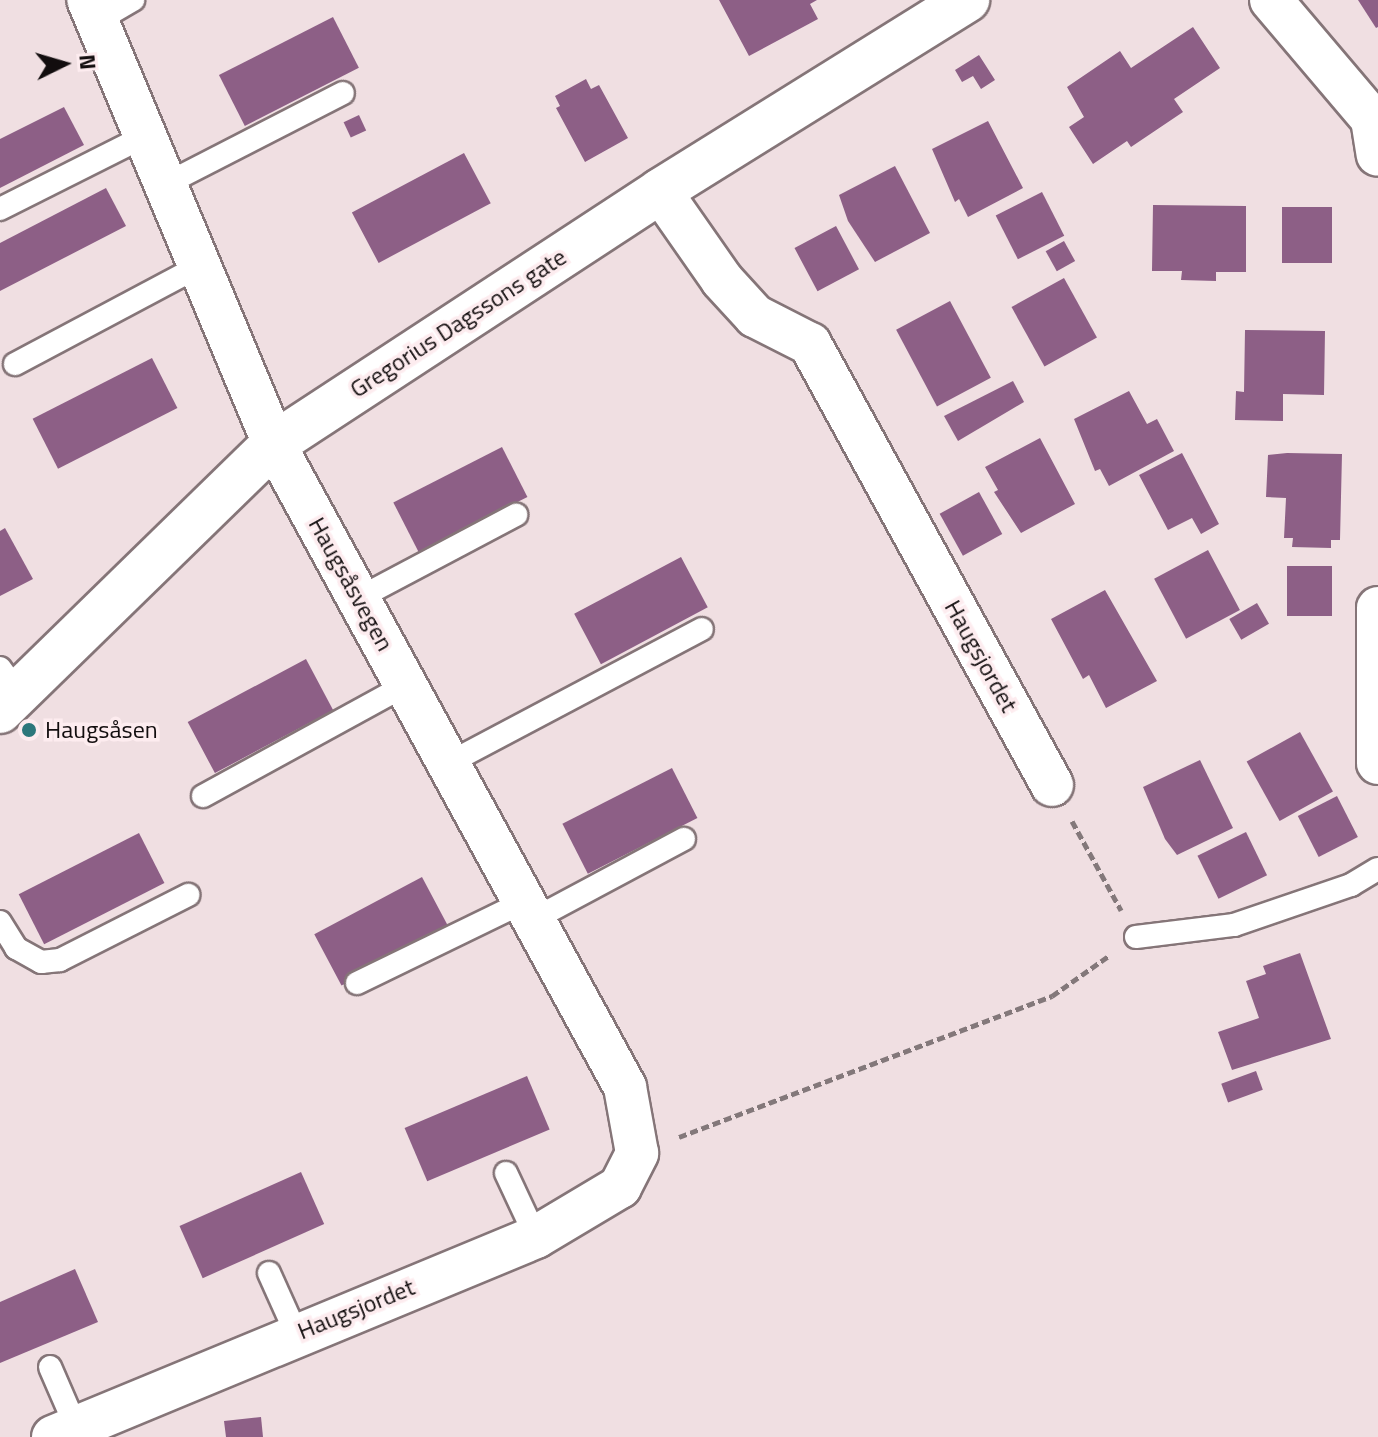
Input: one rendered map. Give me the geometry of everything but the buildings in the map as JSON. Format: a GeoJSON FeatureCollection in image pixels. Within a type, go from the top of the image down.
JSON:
{"type":"FeatureCollection","features":[{"type":"Feature","properties":{"kind":"street"},"geometry":{"type":"LineString","coordinates":[[1271,0],[1376,132]]}},
{"type":"Feature","properties":{"kind":"street","name":"Gregorius Dagssons gate"},"geometry":{"type":"LineString","coordinates":[[6,690],[274,444],[940,8]]}},
{"type":"Feature","properties":{"kind":"street","name":"Haugsåsvegen"},"geometry":{"type":"LineString","coordinates":[[92,10],[274,444],[625,1087],[637,1153]]}},
{"type":"Feature","properties":{"kind":"street","name":"Haugsjordet"},"geometry":{"type":"LineString","coordinates":[[660,191],[722,280],[755,316],[810,344],[1052,785]]}},
{"type":"Feature","properties":{"kind":"street"},"geometry":{"type":"LineString","coordinates":[[1378,608],[1378,763]]}},
{"type":"Feature","properties":{"kind":"street","name":"Haugsjordet"},"geometry":{"type":"LineString","coordinates":[[69,1434],[296,1333],[536,1237],[620,1187],[637,1153]]}},
{"type":"Feature","properties":{"kind":"lane"},"geometry":{"type":"LineString","coordinates":[[92,10],[133,0]]}},
{"type":"Feature","properties":{"kind":"lane"},"geometry":{"type":"LineString","coordinates":[[164,185],[343,93]]}},
{"type":"Feature","properties":{"kind":"lane"},"geometry":{"type":"LineString","coordinates":[[0,209],[143,137]]}},
{"type":"Feature","properties":{"kind":"lane"},"geometry":{"type":"LineString","coordinates":[[15,364],[199,266]]}},
{"type":"Feature","properties":{"kind":"lane"},"geometry":{"type":"LineString","coordinates":[[359,598],[516,515]]}},
{"type":"Feature","properties":{"kind":"lane"},"geometry":{"type":"LineString","coordinates":[[449,763],[702,629]]}},
{"type":"Feature","properties":{"kind":"lane"},"geometry":{"type":"LineString","coordinates":[[203,796],[406,685]]}},
{"type":"Feature","properties":{"kind":"lane"},"geometry":{"type":"LineString","coordinates":[[357,983],[529,911],[684,839]]}},
{"type":"Feature","properties":{"kind":"lane"},"geometry":{"type":"LineString","coordinates":[[1136,937],[1234,925],[1351,885],[1378,869]]}},
{"type":"Feature","properties":{"kind":"lane"},"geometry":{"type":"LineString","coordinates":[[0,922],[16,948],[41,962],[60,960],[188,895]]}},
{"type":"Feature","properties":{"kind":"lane"},"geometry":{"type":"LineString","coordinates":[[506,1173],[536,1237]]}},
{"type":"Feature","properties":{"kind":"lane"},"geometry":{"type":"LineString","coordinates":[[269,1273],[296,1333]]}},
{"type":"Feature","properties":{"kind":"lane"},"geometry":{"type":"LineString","coordinates":[[50,1367],[69,1434]]}},
{"type":"Feature","properties":{"kind":"path"},"geometry":{"type":"LineString","coordinates":[[637,1153],[1052,996],[1136,937],[1052,785]]}},
{"type":"Feature","properties":{"kind":"place","name":"Haugsåsen"},"geometry":{"type":"Point","coordinates":[29,730]}}]}
